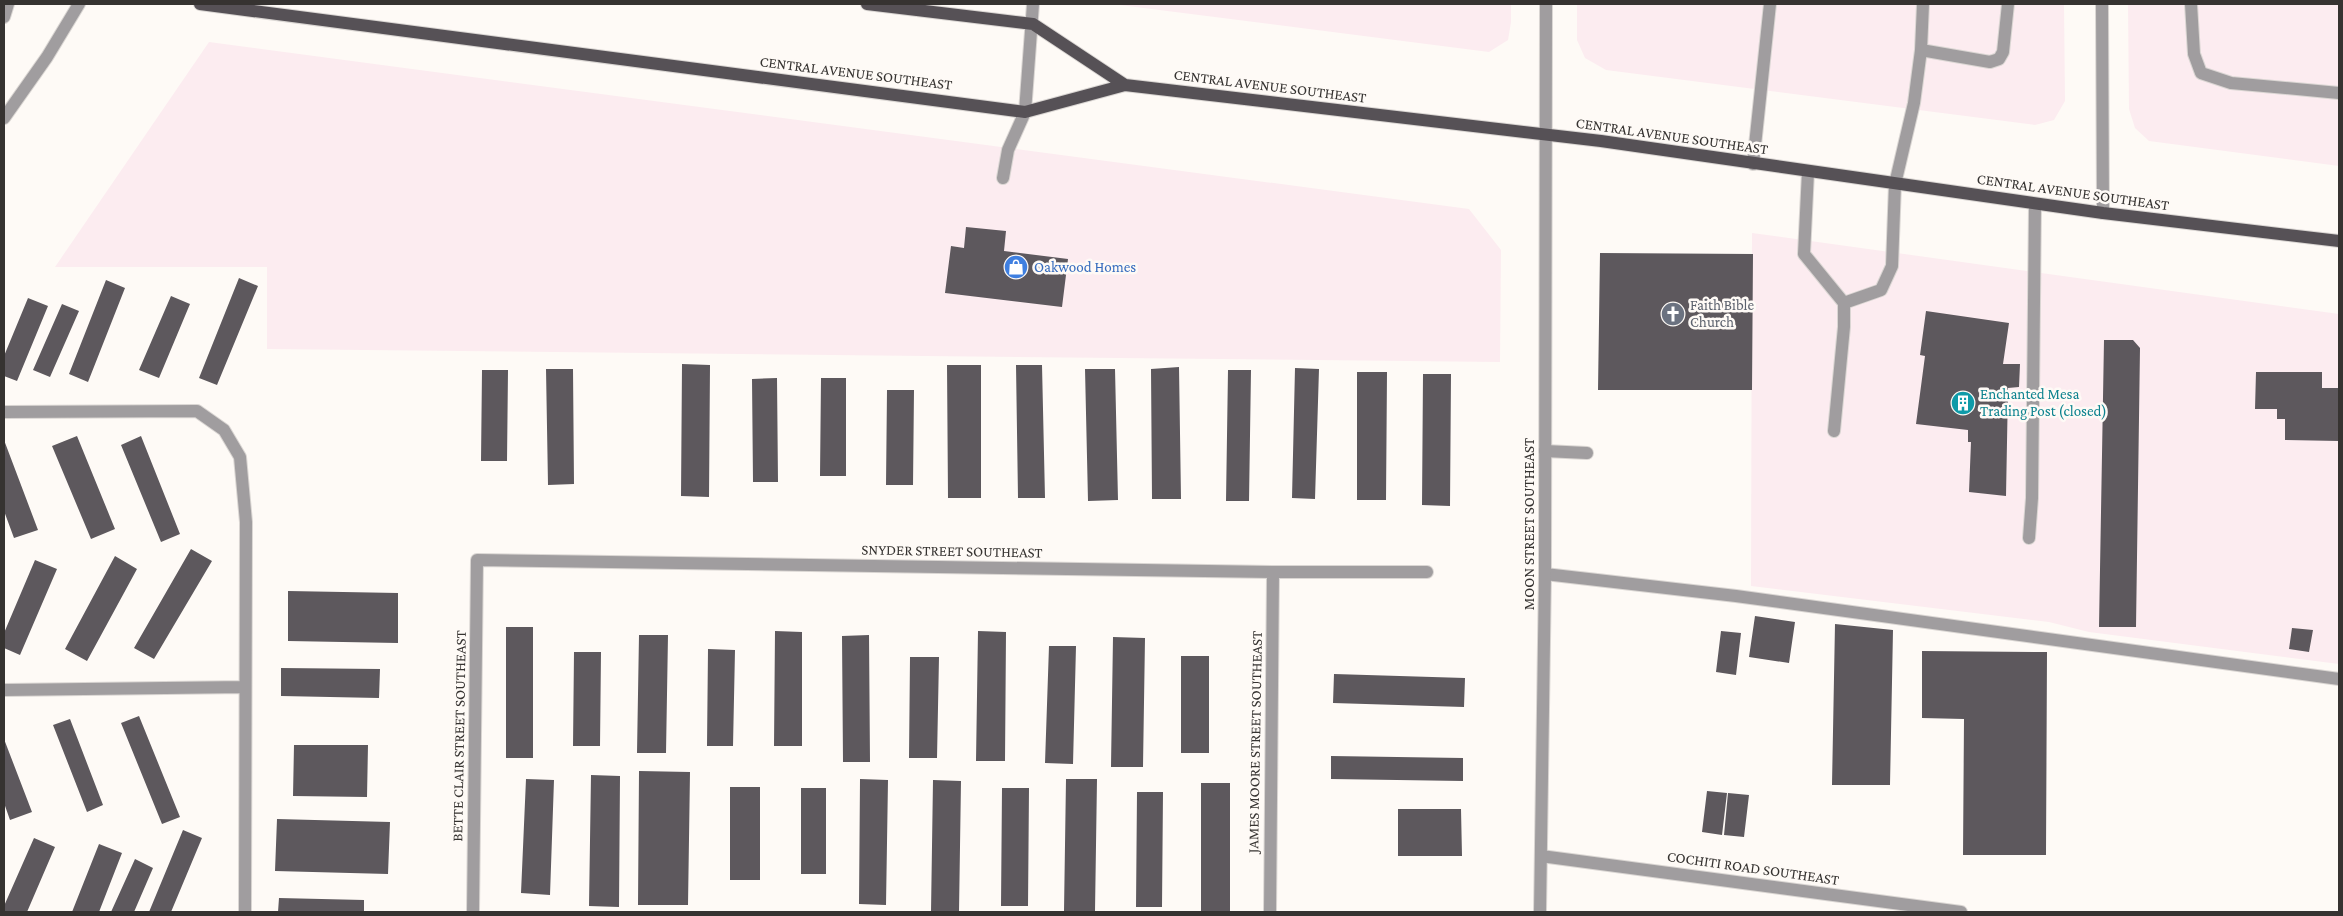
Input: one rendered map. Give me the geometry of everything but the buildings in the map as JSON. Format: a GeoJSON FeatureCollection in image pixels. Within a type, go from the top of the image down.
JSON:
{"type":"FeatureCollection","features":[{"type":"Feature","properties":{"kind":"main road","name":"CENTRAL AVENUE SOUTHEAST"},"geometry":{"type":"LineString","coordinates":[[200,4],[1025,112],[1125,85],[1546,135],[2035,204],[2339,241]]}},
{"type":"Feature","properties":{"kind":"main road"},"geometry":{"type":"LineString","coordinates":[[867,4],[1033,24],[1125,85]]}},
{"type":"Feature","properties":{"kind":"street"},"geometry":{"type":"LineString","coordinates":[[4,17],[8,4]]}},
{"type":"Feature","properties":{"kind":"street"},"geometry":{"type":"LineString","coordinates":[[4,118],[47,57],[79,4]]}},
{"type":"Feature","properties":{"kind":"street"},"geometry":{"type":"LineString","coordinates":[[1003,178],[1008,150],[1025,112],[1033,4]]}},
{"type":"Feature","properties":{"kind":"street","name":"MOON STREET SOUTHEAST"},"geometry":{"type":"LineString","coordinates":[[1540,912],[1546,451],[1546,4]]}},
{"type":"Feature","properties":{"kind":"street"},"geometry":{"type":"LineString","coordinates":[[1753,164],[1770,4]]}},
{"type":"Feature","properties":{"kind":"street"},"geometry":{"type":"LineString","coordinates":[[1844,303],[1881,290],[1892,266],[1895,184],[1914,103],[1921,50],[1923,4]]}},
{"type":"Feature","properties":{"kind":"street"},"geometry":{"type":"LineString","coordinates":[[1921,50],[1990,62],[1999,59],[2003,52],[2008,4]]}},
{"type":"Feature","properties":{"kind":"street"},"geometry":{"type":"LineString","coordinates":[[2102,4],[2103,213]]}},
{"type":"Feature","properties":{"kind":"street"},"geometry":{"type":"LineString","coordinates":[[2191,4],[2194,54],[2201,73],[2231,83],[2339,93]]}},
{"type":"Feature","properties":{"kind":"street"},"geometry":{"type":"LineString","coordinates":[[1808,172],[1804,254],[1844,303],[1844,327],[1834,431]]}},
{"type":"Feature","properties":{"kind":"street"},"geometry":{"type":"LineString","coordinates":[[2029,538],[2032,498],[2035,204]]}},
{"type":"Feature","properties":{"kind":"street"},"geometry":{"type":"LineString","coordinates":[[4,412],[197,410],[224,430],[240,457],[246,522],[244,912]]}},
{"type":"Feature","properties":{"kind":"street"},"geometry":{"type":"LineString","coordinates":[[1546,451],[1587,452]]}},
{"type":"Feature","properties":{"kind":"street","name":"SNYDER STREET SOUTHEAST"},"geometry":{"type":"LineString","coordinates":[[477,560],[1273,572],[1427,572]]}},
{"type":"Feature","properties":{"kind":"street","name":"BETTE CLAIR STREET SOUTHEAST"},"geometry":{"type":"LineString","coordinates":[[473,912],[477,560]]}},
{"type":"Feature","properties":{"kind":"street","name":"JAMES MOORE STREET SOUTHEAST"},"geometry":{"type":"LineString","coordinates":[[1270,912],[1273,572]]}},
{"type":"Feature","properties":{"kind":"street"},"geometry":{"type":"LineString","coordinates":[[1545,574],[1746,597],[2339,679]]}},
{"type":"Feature","properties":{"kind":"street"},"geometry":{"type":"LineString","coordinates":[[4,690],[245,687]]}},
{"type":"Feature","properties":{"kind":"street","name":"COCHITI ROAD SOUTHEAST"},"geometry":{"type":"LineString","coordinates":[[1541,856],[1961,912]]}},
{"type":"Feature","properties":{"kind":"shaded area"},"geometry":{"type":"Polygon","coordinates":[[[1112,4],[1511,4],[1511,22],[1508,40],[1489,52],[1112,4]]]}},
{"type":"Feature","properties":{"kind":"shaded area"},"geometry":{"type":"Polygon","coordinates":[[[1577,4],[2064,4],[2065,101],[2054,120],[2035,125],[1606,70],[1585,58],[1577,40],[1577,4]]]}},
{"type":"Feature","properties":{"kind":"shaded area"},"geometry":{"type":"Polygon","coordinates":[[[2128,4],[2339,4],[2339,166],[2149,141],[2135,128],[2129,109],[2128,4]]]}},
{"type":"Feature","properties":{"kind":"shaded area"},"geometry":{"type":"Polygon","coordinates":[[[209,42],[1469,209],[1501,250],[1500,362],[267,349],[267,267],[55,267],[209,42]]]}},
{"type":"Feature","properties":{"kind":"shaded area"},"geometry":{"type":"Polygon","coordinates":[[[1752,233],[2339,314],[2339,664],[2089,632],[2049,622],[1751,586],[1752,233]]]}},
{"type":"Feature","properties":{"kind":"place","name":"Oakwood Homes"},"geometry":{"type":"Point","coordinates":[1016,267]}},
{"type":"Feature","properties":{"kind":"place","name":"Faith Bible Church"},"geometry":{"type":"Point","coordinates":[1673,314]}},
{"type":"Feature","properties":{"kind":"place","name":"Enchanted Mesa Trading Post (closed)"},"geometry":{"type":"Point","coordinates":[1963,403]}}]}
